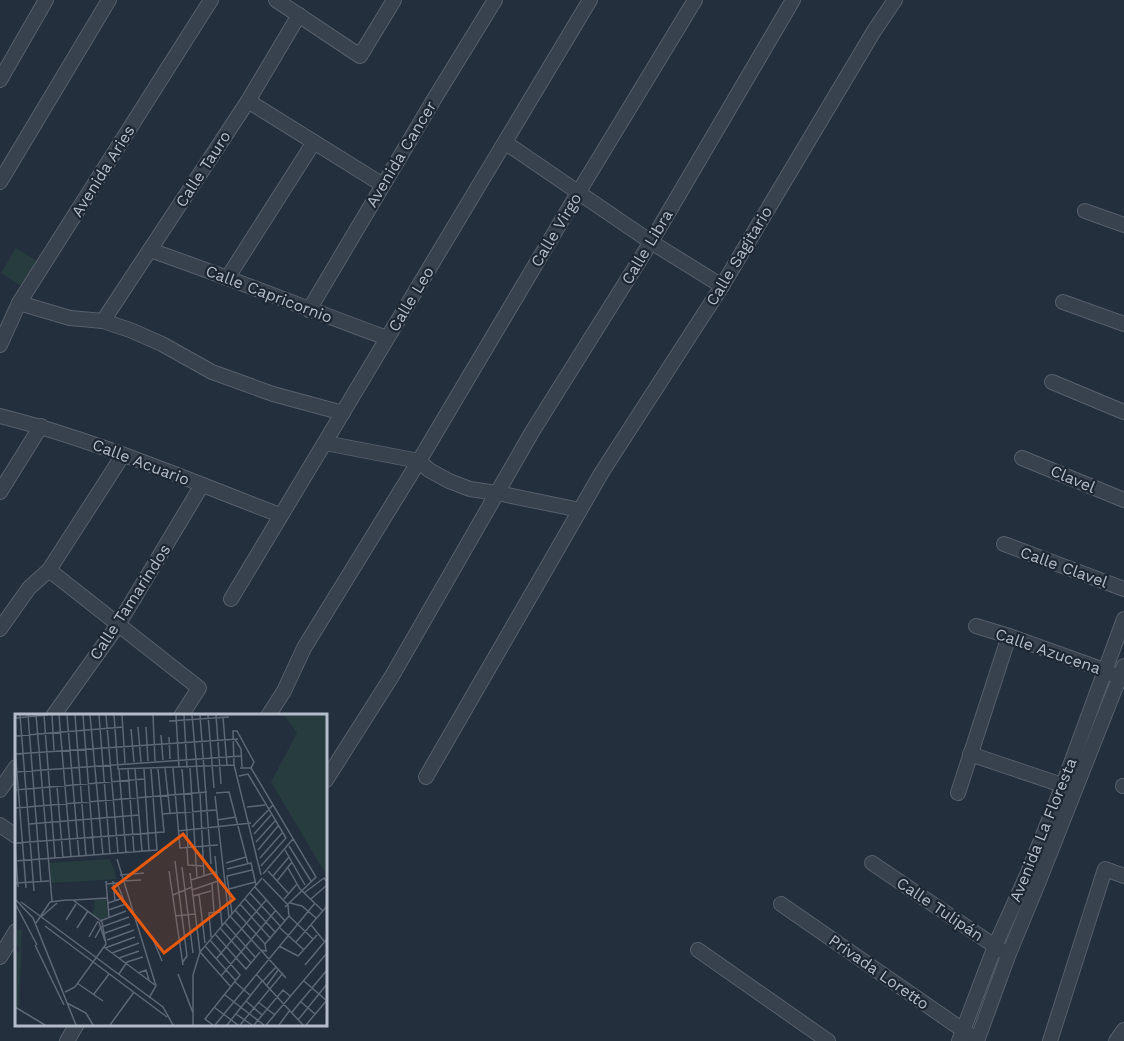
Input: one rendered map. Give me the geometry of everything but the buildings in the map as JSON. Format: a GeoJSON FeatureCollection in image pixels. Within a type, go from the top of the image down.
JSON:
{"type":"FeatureCollection","features":[{"type":"Feature","properties":{"kind":"street"},"geometry":{"type":"LineString","coordinates":[[0,80],[46,0]]}},
{"type":"Feature","properties":{"kind":"street"},"geometry":{"type":"LineString","coordinates":[[0,182],[109,0]]}},
{"type":"Feature","properties":{"kind":"street","name":"Avenida Aries"},"geometry":{"type":"LineString","coordinates":[[0,345],[19,303],[212,0]]}},
{"type":"Feature","properties":{"kind":"street"},"geometry":{"type":"LineString","coordinates":[[276,0],[360,56],[394,0]]}},
{"type":"Feature","properties":{"kind":"street","name":"Avenida Cancer"},"geometry":{"type":"LineString","coordinates":[[309,310],[495,0]]}},
{"type":"Feature","properties":{"kind":"street","name":"Calle Leo"},"geometry":{"type":"LineString","coordinates":[[231,599],[590,0]]}},
{"type":"Feature","properties":{"kind":"street","name":"Calle Virgo"},"geometry":{"type":"LineString","coordinates":[[269,714],[284,691],[304,648],[419,461],[695,0]]}},
{"type":"Feature","properties":{"kind":"street","name":"Calle Libra"},"geometry":{"type":"LineString","coordinates":[[327,778],[392,676],[538,422],[651,242],[793,0]]}},
{"type":"Feature","properties":{"kind":"street","name":"Calle Sagitario"},"geometry":{"type":"LineString","coordinates":[[426,777],[602,472],[722,286],[874,31],[895,0]]}},
{"type":"Feature","properties":{"kind":"street","name":"Calle Tauro"},"geometry":{"type":"LineString","coordinates":[[104,321],[248,100],[299,15]]}},
{"type":"Feature","properties":{"kind":"street"},"geometry":{"type":"LineString","coordinates":[[248,100],[382,185]]}},
{"type":"Feature","properties":{"kind":"street"},"geometry":{"type":"LineString","coordinates":[[228,277],[314,142]]}},
{"type":"Feature","properties":{"kind":"street"},"geometry":{"type":"LineString","coordinates":[[506,143],[651,242],[722,286]]}},
{"type":"Feature","properties":{"kind":"street"},"geometry":{"type":"LineString","coordinates":[[1085,211],[1124,225]]}},
{"type":"Feature","properties":{"kind":"street","name":"Calle Capricornio"},"geometry":{"type":"LineString","coordinates":[[150,250],[228,277],[387,338]]}},
{"type":"Feature","properties":{"kind":"street"},"geometry":{"type":"LineString","coordinates":[[1063,302],[1124,324]]}},
{"type":"Feature","properties":{"kind":"street"},"geometry":{"type":"LineString","coordinates":[[19,303],[70,318],[104,321],[162,344],[212,372],[273,394],[343,413]]}},
{"type":"Feature","properties":{"kind":"street"},"geometry":{"type":"LineString","coordinates":[[1052,382],[1124,412]]}},
{"type":"Feature","properties":{"kind":"street","name":"Calle Acuario"},"geometry":{"type":"LineString","coordinates":[[0,416],[40,426],[123,455],[280,515]]}},
{"type":"Feature","properties":{"kind":"street"},"geometry":{"type":"LineString","coordinates":[[0,492],[40,426]]}},
{"type":"Feature","properties":{"kind":"street"},"geometry":{"type":"LineString","coordinates":[[325,443],[419,461],[429,470],[449,481],[470,489],[497,492],[580,510]]}},
{"type":"Feature","properties":{"kind":"street"},"geometry":{"type":"LineString","coordinates":[[0,629],[29,588],[49,570],[123,455]]}},
{"type":"Feature","properties":{"kind":"street","name":"Clavel"},"geometry":{"type":"LineString","coordinates":[[1022,458],[1124,500]]}},
{"type":"Feature","properties":{"kind":"street","name":"Calle Tamarindos"},"geometry":{"type":"LineString","coordinates":[[54,714],[118,625],[202,485]]}},
{"type":"Feature","properties":{"kind":"street","name":"Calle Clavel"},"geometry":{"type":"LineString","coordinates":[[1004,544],[1124,589]]}},
{"type":"Feature","properties":{"kind":"street"},"geometry":{"type":"LineString","coordinates":[[49,570],[199,688],[182,714]]}},
{"type":"Feature","properties":{"kind":"street","name":"Avenida La Floresta"},"geometry":{"type":"LineString","coordinates":[[977,1040],[1008,956],[1040,881],[1104,670],[1124,619]]}},
{"type":"Feature","properties":{"kind":"street","name":"Calle Azucena"},"geometry":{"type":"LineString","coordinates":[[976,626],[1104,670],[1121,672]]}},
{"type":"Feature","properties":{"kind":"street"},"geometry":{"type":"LineString","coordinates":[[957,793],[1009,636]]}},
{"type":"Feature","properties":{"kind":"street","name":"Avenida La Floresta"},"geometry":{"type":"LineString","coordinates":[[961,1036],[995,946],[1121,672]]}},
{"type":"Feature","properties":{"kind":"street"},"geometry":{"type":"LineString","coordinates":[[970,754],[1069,788]]}},
{"type":"Feature","properties":{"kind":"street"},"geometry":{"type":"LineString","coordinates":[[0,790],[15,768]]}},
{"type":"Feature","properties":{"kind":"street"},"geometry":{"type":"LineString","coordinates":[[0,825],[15,835]]}},
{"type":"Feature","properties":{"kind":"street","name":"Calle Tulipán"},"geometry":{"type":"LineString","coordinates":[[872,863],[1008,956]]}},
{"type":"Feature","properties":{"kind":"street"},"geometry":{"type":"LineString","coordinates":[[1050,1041],[1105,869],[1124,876]]}},
{"type":"Feature","properties":{"kind":"street"},"geometry":{"type":"LineString","coordinates":[[1027,875],[1040,881]]}},
{"type":"Feature","properties":{"kind":"street","name":"Privada Loretto"},"geometry":{"type":"LineString","coordinates":[[782,904],[961,1036],[977,1040]]}},
{"type":"Feature","properties":{"kind":"street"},"geometry":{"type":"LineString","coordinates":[[0,957],[15,933]]}},
{"type":"Feature","properties":{"kind":"street"},"geometry":{"type":"LineString","coordinates":[[698,950],[828,1041]]}},
{"type":"Feature","properties":{"kind":"street"},"geometry":{"type":"LineString","coordinates":[[67,1041],[76,1026]]}},
{"type":"Feature","properties":{"kind":"street"},"geometry":{"type":"LineString","coordinates":[[1116,1041],[1124,1030]]}},
{"type":"Feature","properties":{"kind":"green space"},"geometry":{"type":"Polygon","coordinates":[[[16,248],[38,262],[23,287],[1,273],[16,248]]]}}]}
